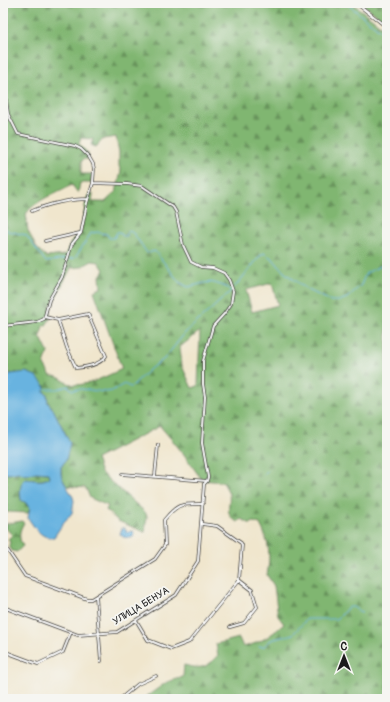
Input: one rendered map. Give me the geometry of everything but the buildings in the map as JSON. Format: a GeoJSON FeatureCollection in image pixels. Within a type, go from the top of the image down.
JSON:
{"type":"FeatureCollection","features":[{"type":"Feature","properties":{"kind":"street"},"geometry":{"type":"LineString","coordinates":[[356,3],[387,27]]}},
{"type":"Feature","properties":{"kind":"street"},"geometry":{"type":"LineString","coordinates":[[3,56],[8,114],[18,134],[70,144],[81,149],[93,164],[93,183],[81,233],[72,244],[62,277],[49,300],[44,319],[37,322],[3,326]]}},
{"type":"Feature","properties":{"kind":"street"},"geometry":{"type":"LineString","coordinates":[[93,183],[142,186],[173,207],[176,212],[183,245],[191,262],[202,267],[218,269],[224,273],[230,283],[233,294],[230,304],[224,314],[213,326],[203,361],[203,384],[205,397],[202,443],[208,477],[207,481],[122,474]]}},
{"type":"Feature","properties":{"kind":"street"},"geometry":{"type":"LineString","coordinates":[[32,211],[47,205],[79,199],[88,199]]}},
{"type":"Feature","properties":{"kind":"street"},"geometry":{"type":"LineString","coordinates":[[45,241],[74,236],[81,233]]}},
{"type":"Feature","properties":{"kind":"street"},"geometry":{"type":"LineString","coordinates":[[45,317],[58,320],[88,314],[106,356],[105,358],[94,365],[76,368],[67,348],[58,320]]}},
{"type":"Feature","properties":{"kind":"street"},"geometry":{"type":"LineString","coordinates":[[155,476],[158,445]]}},
{"type":"Feature","properties":{"kind":"street","name":"УЛИЦА БЕНУА"},"geometry":{"type":"LineString","coordinates":[[4,607],[78,635],[117,632],[176,595],[198,560],[204,484],[207,481]]}},
{"type":"Feature","properties":{"kind":"street"},"geometry":{"type":"LineString","coordinates":[[3,546],[6,548],[25,576],[87,599],[91,599],[155,559],[165,545],[164,520],[178,506],[182,504],[203,504]]}},
{"type":"Feature","properties":{"kind":"street"},"geometry":{"type":"LineString","coordinates":[[136,620],[148,640],[171,649],[189,642],[239,580],[241,543],[217,526],[202,524]]}},
{"type":"Feature","properties":{"kind":"street"},"geometry":{"type":"LineString","coordinates":[[230,627],[244,623],[257,607],[252,590],[239,580]]}},
{"type":"Feature","properties":{"kind":"street"},"geometry":{"type":"LineString","coordinates":[[96,596],[101,661]]}},
{"type":"Feature","properties":{"kind":"street"},"geometry":{"type":"LineString","coordinates":[[3,613],[4,607]]}},
{"type":"Feature","properties":{"kind":"street"},"geometry":{"type":"LineString","coordinates":[[3,651],[38,664],[63,652],[71,632]]}},
{"type":"Feature","properties":{"kind":"street"},"geometry":{"type":"LineString","coordinates":[[120,699],[138,684],[156,676]]}},
{"type":"Feature","properties":{"kind":"green space"},"geometry":{"type":"Polygon","coordinates":[[[3,3],[352,3],[387,30],[387,699],[143,699],[167,682],[183,677],[184,665],[202,667],[210,663],[218,656],[216,644],[239,638],[243,647],[265,638],[284,624],[278,616],[274,586],[267,575],[269,555],[263,531],[260,524],[253,522],[251,524],[241,519],[238,522],[233,519],[229,513],[229,494],[223,482],[202,480],[183,453],[160,426],[96,459],[101,473],[145,512],[147,516],[145,532],[118,521],[106,510],[108,506],[90,498],[86,488],[66,486],[62,478],[61,467],[66,460],[67,436],[48,403],[47,394],[44,392],[45,386],[14,374],[10,374],[8,369],[3,366],[4,356],[7,355],[6,348],[3,350],[3,3]],[[116,137],[103,139],[96,147],[91,145],[93,139],[81,138],[79,144],[88,153],[88,159],[84,159],[81,162],[81,174],[92,174],[91,183],[80,183],[78,193],[72,185],[40,201],[26,214],[28,231],[36,247],[46,257],[65,255],[72,240],[81,232],[86,200],[89,194],[93,194],[92,202],[105,202],[116,192],[121,172],[116,137]],[[92,261],[81,267],[71,268],[50,308],[50,319],[46,325],[43,326],[40,336],[48,352],[44,365],[51,376],[77,385],[90,383],[122,369],[94,291],[101,288],[100,276],[104,270],[99,262],[92,261]],[[272,283],[246,290],[252,312],[278,305],[272,283]],[[200,331],[180,347],[182,366],[192,388],[198,386],[200,331]]]}},
{"type":"Feature","properties":{"kind":"green space"},"geometry":{"type":"Polygon","coordinates":[[[361,3],[387,3],[387,23],[361,3]]]}},
{"type":"Feature","properties":{"kind":"green space"},"geometry":{"type":"Polygon","coordinates":[[[18,472],[26,475],[36,472],[48,473],[49,477],[40,480],[30,479],[19,491],[21,500],[26,503],[30,509],[28,513],[8,512],[3,514],[3,473],[9,474],[18,472]]]}},
{"type":"Feature","properties":{"kind":"green space"},"geometry":{"type":"Polygon","coordinates":[[[22,521],[24,523],[20,531],[20,537],[23,546],[17,552],[12,551],[8,539],[12,535],[6,528],[3,530],[3,524],[22,521]]]}},
{"type":"Feature","properties":{"kind":"water"},"geometry":{"type":"Polygon","coordinates":[[[26,372],[36,376],[45,386],[44,392],[47,394],[48,403],[53,409],[70,443],[66,460],[61,467],[61,474],[73,497],[74,501],[72,513],[54,537],[46,537],[36,529],[28,518],[30,509],[26,503],[21,500],[20,494],[21,486],[25,479],[44,480],[49,477],[48,473],[36,472],[26,475],[18,472],[9,474],[3,473],[3,380],[10,374],[26,372]]]}},
{"type":"Feature","properties":{"kind":"water"},"geometry":{"type":"Polygon","coordinates":[[[122,528],[125,528],[127,532],[133,531],[134,536],[131,538],[123,537],[120,534],[122,528]]]}},
{"type":"Feature","properties":{"kind":"waterway"},"geometry":{"type":"LineString","coordinates":[[346,3],[387,36]]}},
{"type":"Feature","properties":{"kind":"waterway"},"geometry":{"type":"LineString","coordinates":[[3,226],[8,231],[26,235],[46,262],[65,259]]}},
{"type":"Feature","properties":{"kind":"waterway"},"geometry":{"type":"LineString","coordinates":[[69,259],[75,258],[91,233],[98,232],[107,234],[109,238],[114,238],[117,232],[123,236],[127,236],[127,232],[130,231],[134,234],[147,253],[155,251],[179,282],[188,287],[212,282],[226,287],[231,291]]}},
{"type":"Feature","properties":{"kind":"waterway"},"geometry":{"type":"LineString","coordinates":[[234,288],[264,253],[273,259],[284,272],[308,290],[331,301],[339,301],[347,298],[361,285],[366,273],[387,263]]}},
{"type":"Feature","properties":{"kind":"waterway"},"geometry":{"type":"LineString","coordinates":[[44,389],[57,389],[68,386],[72,390],[81,389],[106,392],[112,391],[124,384],[130,387],[135,385],[136,382],[151,368],[164,359],[185,333],[231,291]]}},
{"type":"Feature","properties":{"kind":"waterway"},"geometry":{"type":"LineString","coordinates":[[264,475],[267,471]]}},
{"type":"Feature","properties":{"kind":"waterway"},"geometry":{"type":"LineString","coordinates":[[259,646],[263,647],[271,640],[293,634],[307,619],[337,619],[347,608],[350,607],[362,612]]}}]}
